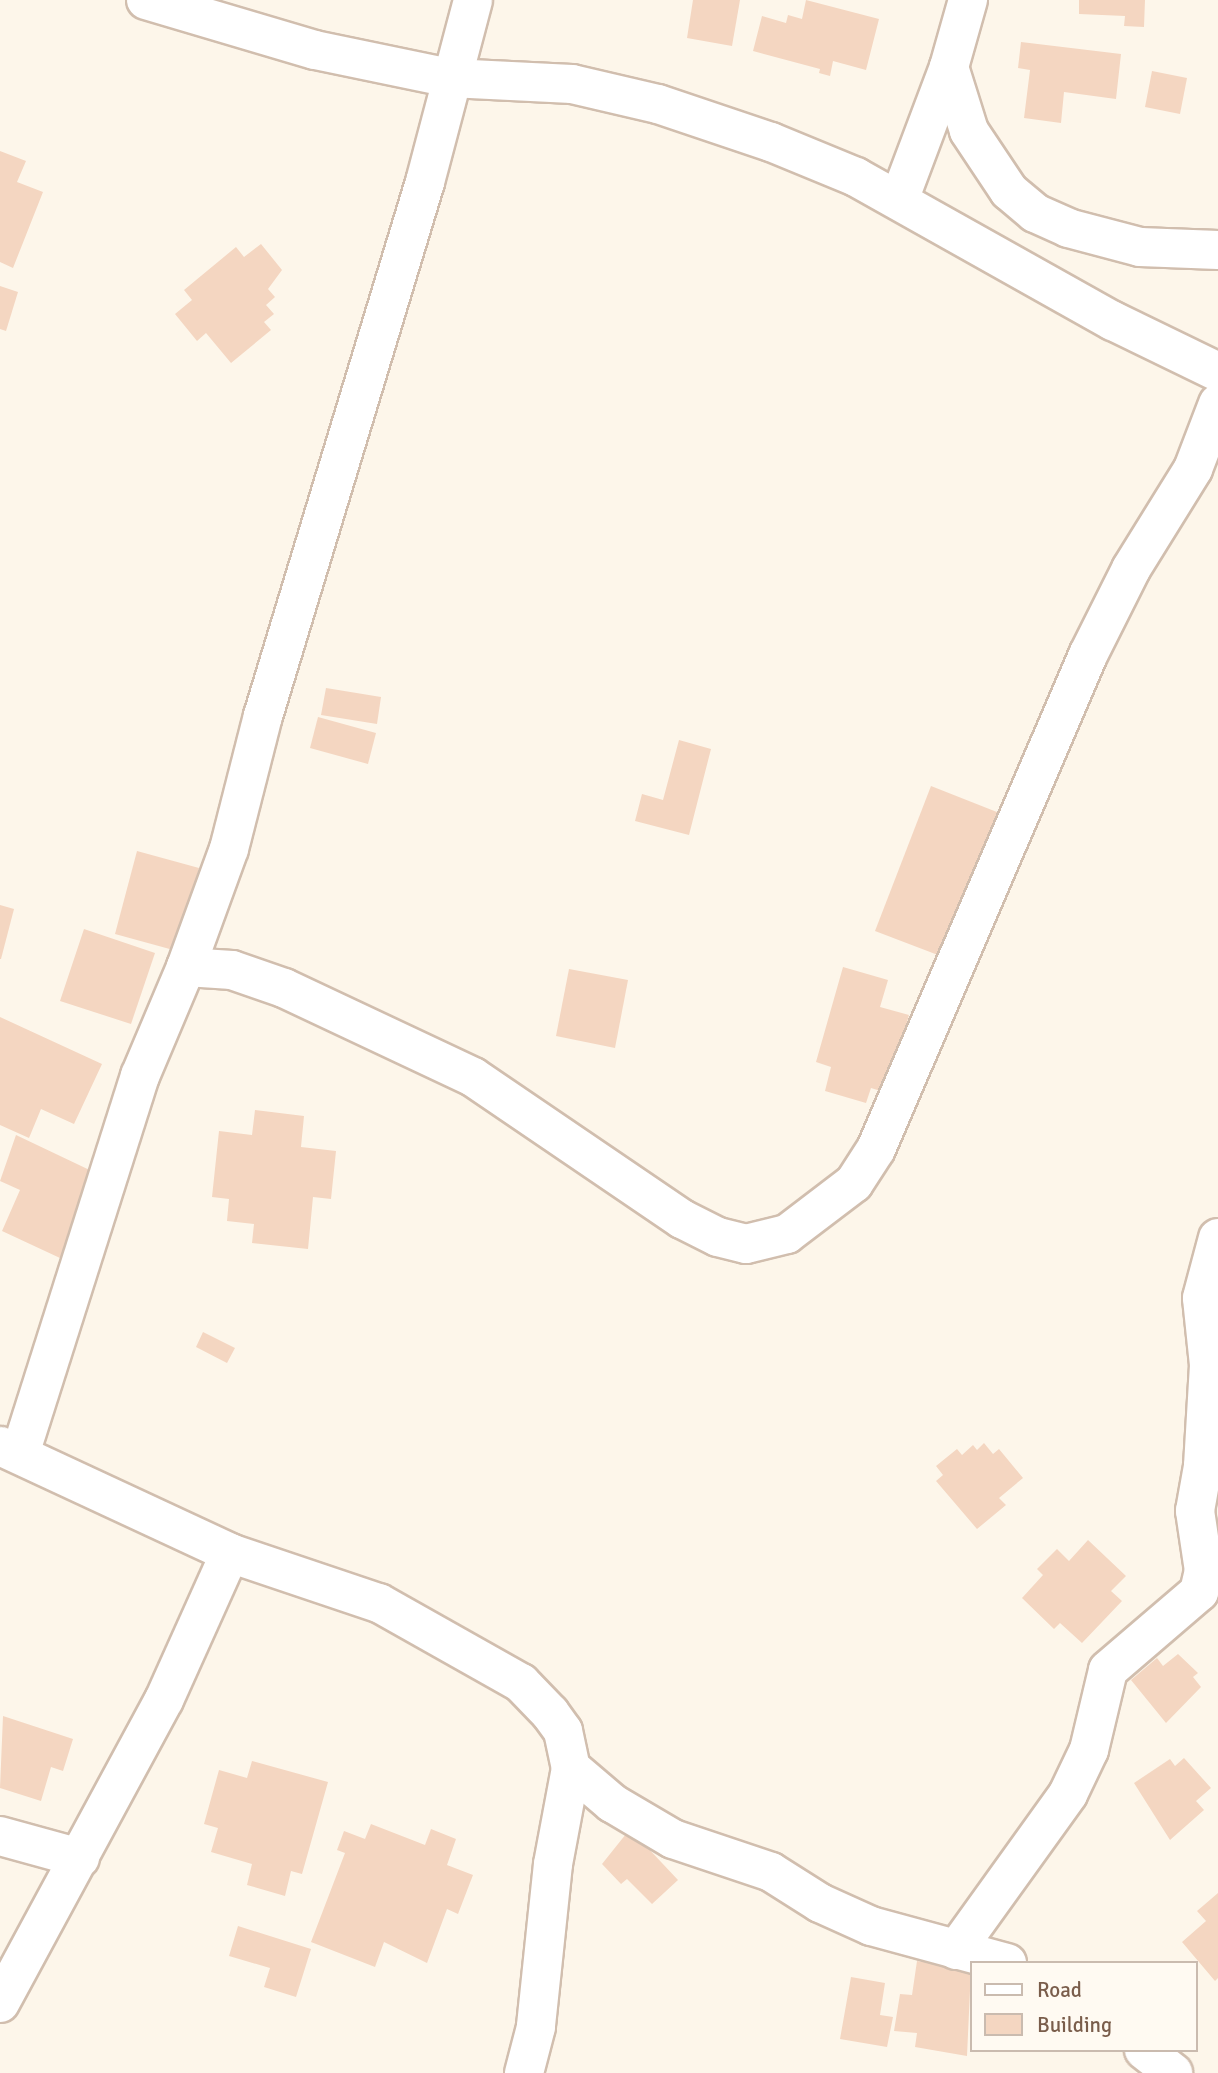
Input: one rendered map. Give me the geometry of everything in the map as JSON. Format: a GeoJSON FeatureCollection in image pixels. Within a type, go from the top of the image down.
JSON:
{"type":"FeatureCollection","features":[{"type":"Feature","properties":{"kind":"street"},"geometry":{"type":"LineString","coordinates":[[146,0],[315,50],[450,78],[572,84],[658,104],[771,142],[899,200],[1113,321],[1218,372]]}},
{"type":"Feature","properties":{"kind":"street"},"geometry":{"type":"LineString","coordinates":[[473,0],[450,78],[425,182],[263,716],[229,849],[186,967],[140,1076],[10,1450],[230,1553],[380,1603],[520,1683],[563,1731],[571,1768],[553,1864],[536,2027],[524,2073]]}},
{"type":"Feature","properties":{"kind":"street"},"geometry":{"type":"LineString","coordinates":[[899,200],[949,67],[968,0]]}},
{"type":"Feature","properties":{"kind":"street"},"geometry":{"type":"LineString","coordinates":[[949,67],[969,131],[1009,191],[1035,213],[1068,229],[1140,247],[1218,250]]}},
{"type":"Feature","properties":{"kind":"street"},"geometry":{"type":"LineString","coordinates":[[186,967],[232,970],[285,988],[473,1077],[682,1219],[718,1237],[746,1244],[787,1234],[854,1183],[876,1149],[1088,654],[1131,569],[1194,469],[1218,404]]}},
{"type":"Feature","properties":{"kind":"street"},"geometry":{"type":"LineString","coordinates":[[956,1950],[1068,1794],[1089,1750],[1108,1670],[1199,1592],[1204,1571],[1195,1511],[1203,1466],[1209,1365],[1202,1298],[1218,1238]]}},
{"type":"Feature","properties":{"kind":"street"},"geometry":{"type":"LineString","coordinates":[[0,2003],[164,1700],[230,1553]]}},
{"type":"Feature","properties":{"kind":"street"},"geometry":{"type":"LineString","coordinates":[[571,1768],[612,1803],[673,1839],[771,1872],[820,1903],[871,1926],[999,1961]]}},
{"type":"Feature","properties":{"kind":"street"},"geometry":{"type":"LineString","coordinates":[[0,1836],[80,1858]]}},
{"type":"Feature","properties":{"kind":"street"},"geometry":{"type":"LineString","coordinates":[[1147,2052],[1173,2073]]}},
{"type":"Feature","properties":{"kind":"building"},"geometry":{"type":"Polygon","coordinates":[[[693,0],[740,0],[732,46],[687,38],[693,0]]]}},
{"type":"Feature","properties":{"kind":"building"},"geometry":{"type":"Polygon","coordinates":[[[806,0],[879,19],[866,70],[833,61],[830,76],[819,73],[820,69],[753,51],[762,16],[786,23],[788,15],[802,19],[806,0]]]}},
{"type":"Feature","properties":{"kind":"building"},"geometry":{"type":"Polygon","coordinates":[[[1079,0],[1145,0],[1144,27],[1124,26],[1125,16],[1079,14],[1079,0]]]}},
{"type":"Feature","properties":{"kind":"building"},"geometry":{"type":"Polygon","coordinates":[[[1021,42],[1121,54],[1116,99],[1064,92],[1061,123],[1024,118],[1030,70],[1018,68],[1021,42]]]}},
{"type":"Feature","properties":{"kind":"building"},"geometry":{"type":"Polygon","coordinates":[[[1152,71],[1187,78],[1180,114],[1145,107],[1152,71]]]}},
{"type":"Feature","properties":{"kind":"building"},"geometry":{"type":"Polygon","coordinates":[[[0,151],[26,161],[17,182],[43,192],[13,268],[0,262],[0,151]]]}},
{"type":"Feature","properties":{"kind":"building"},"geometry":{"type":"Polygon","coordinates":[[[261,244],[282,270],[268,289],[275,297],[266,305],[274,314],[264,322],[271,330],[231,363],[206,333],[197,341],[175,314],[192,300],[184,290],[236,247],[244,257],[261,244]]]}},
{"type":"Feature","properties":{"kind":"building"},"geometry":{"type":"Polygon","coordinates":[[[0,286],[18,292],[6,331],[0,329],[0,286]]]}},
{"type":"Feature","properties":{"kind":"building"},"geometry":{"type":"Polygon","coordinates":[[[326,688],[381,697],[377,724],[321,715],[326,688]]]}},
{"type":"Feature","properties":{"kind":"building"},"geometry":{"type":"Polygon","coordinates":[[[318,717],[376,733],[368,764],[310,748],[318,717]]]}},
{"type":"Feature","properties":{"kind":"building"},"geometry":{"type":"Polygon","coordinates":[[[679,740],[711,749],[689,835],[635,821],[642,794],[663,800],[679,740]]]}},
{"type":"Feature","properties":{"kind":"building"},"geometry":{"type":"Polygon","coordinates":[[[931,786],[1007,816],[951,960],[875,931],[931,786]]]}},
{"type":"Feature","properties":{"kind":"building"},"geometry":{"type":"Polygon","coordinates":[[[137,851],[199,868],[177,951],[115,934],[137,851]]]}},
{"type":"Feature","properties":{"kind":"building"},"geometry":{"type":"Polygon","coordinates":[[[0,905],[14,909],[1,959],[0,959],[0,905]]]}},
{"type":"Feature","properties":{"kind":"building"},"geometry":{"type":"Polygon","coordinates":[[[84,929],[155,953],[131,1024],[60,1001],[84,929]]]}},
{"type":"Feature","properties":{"kind":"building"},"geometry":{"type":"Polygon","coordinates":[[[843,967],[888,980],[880,1007],[909,1015],[887,1093],[871,1088],[866,1103],[825,1091],[831,1067],[816,1062],[843,967]]]}},
{"type":"Feature","properties":{"kind":"building"},"geometry":{"type":"Polygon","coordinates":[[[569,969],[628,980],[615,1048],[556,1036],[569,969]]]}},
{"type":"Feature","properties":{"kind":"building"},"geometry":{"type":"Polygon","coordinates":[[[0,1017],[102,1064],[74,1124],[41,1109],[29,1138],[0,1125],[0,1017]]]}},
{"type":"Feature","properties":{"kind":"building"},"geometry":{"type":"Polygon","coordinates":[[[255,1110],[304,1116],[301,1147],[336,1151],[331,1199],[313,1197],[308,1249],[252,1243],[254,1224],[227,1221],[229,1199],[212,1197],[219,1131],[252,1135],[255,1110]]]}},
{"type":"Feature","properties":{"kind":"building"},"geometry":{"type":"Polygon","coordinates":[[[16,1135],[98,1174],[60,1258],[2,1231],[20,1190],[0,1181],[16,1135]]]}},
{"type":"Feature","properties":{"kind":"building"},"geometry":{"type":"Polygon","coordinates":[[[203,1332],[235,1348],[227,1363],[196,1347],[203,1332]]]}},
{"type":"Feature","properties":{"kind":"building"},"geometry":{"type":"Polygon","coordinates":[[[984,1443],[993,1454],[999,1449],[1023,1478],[999,1498],[1006,1505],[977,1529],[936,1481],[943,1475],[936,1466],[957,1449],[962,1455],[973,1445],[977,1450],[984,1443]]]}},
{"type":"Feature","properties":{"kind":"building"},"geometry":{"type":"Polygon","coordinates":[[[1088,1540],[1126,1576],[1111,1591],[1122,1601],[1082,1643],[1060,1623],[1054,1629],[1022,1598],[1043,1575],[1037,1569],[1057,1549],[1069,1561],[1088,1540]]]}},
{"type":"Feature","properties":{"kind":"building"},"geometry":{"type":"Polygon","coordinates":[[[1178,1654],[1198,1673],[1193,1677],[1201,1687],[1166,1723],[1131,1680],[1157,1658],[1163,1666],[1178,1654]]]}},
{"type":"Feature","properties":{"kind":"building"},"geometry":{"type":"Polygon","coordinates":[[[3,1716],[73,1739],[63,1771],[51,1767],[41,1801],[0,1788],[3,1716]]]}},
{"type":"Feature","properties":{"kind":"building"},"geometry":{"type":"Polygon","coordinates":[[[1184,1758],[1211,1788],[1196,1801],[1204,1810],[1170,1840],[1134,1783],[1170,1759],[1175,1766],[1184,1758]]]}},
{"type":"Feature","properties":{"kind":"building"},"geometry":{"type":"Polygon","coordinates":[[[252,1761],[328,1782],[302,1874],[291,1871],[285,1896],[247,1885],[252,1864],[211,1852],[218,1828],[204,1824],[219,1770],[247,1778],[252,1761]]]}},
{"type":"Feature","properties":{"kind":"building"},"geometry":{"type":"Polygon","coordinates":[[[371,1824],[425,1845],[431,1829],[456,1839],[447,1865],[473,1875],[458,1914],[447,1909],[427,1963],[384,1942],[375,1967],[311,1942],[345,1853],[337,1850],[344,1831],[365,1839],[371,1824]]]}},
{"type":"Feature","properties":{"kind":"building"},"geometry":{"type":"Polygon","coordinates":[[[630,1829],[678,1880],[652,1904],[627,1879],[621,1884],[602,1864],[630,1829]]]}},
{"type":"Feature","properties":{"kind":"building"},"geometry":{"type":"Polygon","coordinates":[[[1218,1893],[1218,1978],[1215,1981],[1182,1942],[1206,1921],[1197,1911],[1218,1893]]]}},
{"type":"Feature","properties":{"kind":"building"},"geometry":{"type":"Polygon","coordinates":[[[238,1926],[311,1949],[296,1997],[264,1987],[270,1968],[229,1956],[238,1926]]]}},
{"type":"Feature","properties":{"kind":"building"},"geometry":{"type":"Polygon","coordinates":[[[917,1961],[970,1969],[967,2056],[915,2047],[917,2033],[894,2031],[900,1994],[912,1995],[917,1961]]]}},
{"type":"Feature","properties":{"kind":"building"},"geometry":{"type":"Polygon","coordinates":[[[851,1977],[885,1983],[880,2015],[893,2017],[887,2047],[840,2039],[851,1977]]]}}]}
